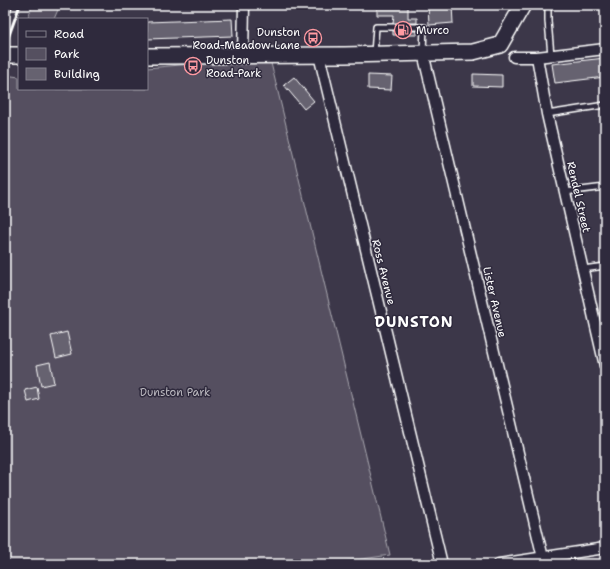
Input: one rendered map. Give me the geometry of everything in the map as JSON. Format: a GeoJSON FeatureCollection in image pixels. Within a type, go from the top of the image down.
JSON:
{"type":"FeatureCollection","features":[{"type":"Feature","properties":{"kind":"street"},"geometry":{"type":"LineString","coordinates":[[243,55],[244,5]]}},
{"type":"Feature","properties":{"kind":"street"},"geometry":{"type":"LineString","coordinates":[[148,56],[345,55],[473,52],[500,45],[523,5]]}},
{"type":"Feature","properties":{"kind":"street"},"geometry":{"type":"LineString","coordinates":[[514,57],[537,57],[605,49]]}},
{"type":"Feature","properties":{"kind":"street","name":"Lister Avenue"},"geometry":{"type":"LineString","coordinates":[[423,53],[543,558]]}},
{"type":"Feature","properties":{"kind":"street","name":"Ross Avenue"},"geometry":{"type":"LineString","coordinates":[[319,55],[442,564]]}},
{"type":"Feature","properties":{"kind":"street","name":"Rendel Street"},"geometry":{"type":"LineString","coordinates":[[537,57],[547,114],[583,269],[603,344],[605,366]]}},
{"type":"Feature","properties":{"kind":"street"},"geometry":{"type":"LineString","coordinates":[[499,564],[516,563],[605,548]]}},
{"type":"Feature","properties":{"kind":"lane"},"geometry":{"type":"LineString","coordinates":[[548,5],[551,55]]}},
{"type":"Feature","properties":{"kind":"lane"},"geometry":{"type":"LineString","coordinates":[[374,54],[376,27],[424,27],[423,53]]}},
{"type":"Feature","properties":{"kind":"lane"},"geometry":{"type":"LineString","coordinates":[[547,114],[605,106]]}},
{"type":"Feature","properties":{"kind":"lane"},"geometry":{"type":"LineString","coordinates":[[565,192],[605,187]]}},
{"type":"Feature","properties":{"kind":"lane"},"geometry":{"type":"LineString","coordinates":[[583,269],[605,266]]}},
{"type":"Feature","properties":{"kind":"green space"},"geometry":{"type":"Polygon","coordinates":[[[33,5],[60,5],[54,18],[27,18],[33,5]]]}},
{"type":"Feature","properties":{"kind":"green space","name":"Dunston Park"},"geometry":{"type":"Polygon","coordinates":[[[270,59],[390,555],[328,564],[5,564],[5,75],[18,77],[18,90],[148,90],[148,68],[236,60],[270,59]]]}},
{"type":"Feature","properties":{"kind":"building"},"geometry":{"type":"Polygon","coordinates":[[[377,5],[408,5],[408,18],[417,18],[417,23],[393,23],[394,15],[377,15],[377,5]]]}},
{"type":"Feature","properties":{"kind":"building"},"geometry":{"type":"Polygon","coordinates":[[[428,5],[452,5],[453,23],[429,25],[428,5]]]}},
{"type":"Feature","properties":{"kind":"building"},"geometry":{"type":"Polygon","coordinates":[[[232,19],[233,36],[148,39],[148,22],[232,19]]]}},
{"type":"Feature","properties":{"kind":"building"},"geometry":{"type":"Polygon","coordinates":[[[393,31],[417,31],[417,35],[393,35],[393,31]]]}},
{"type":"Feature","properties":{"kind":"building"},"geometry":{"type":"Polygon","coordinates":[[[605,58],[605,77],[555,83],[552,64],[605,58]]]}},
{"type":"Feature","properties":{"kind":"building"},"geometry":{"type":"Polygon","coordinates":[[[473,74],[502,75],[502,87],[473,86],[473,74]]]}},
{"type":"Feature","properties":{"kind":"building"},"geometry":{"type":"Polygon","coordinates":[[[368,75],[392,76],[391,90],[368,89],[368,75]]]}},
{"type":"Feature","properties":{"kind":"building"},"geometry":{"type":"Polygon","coordinates":[[[294,77],[314,101],[304,109],[284,85],[294,77]]]}},
{"type":"Feature","properties":{"kind":"building"},"geometry":{"type":"Polygon","coordinates":[[[67,332],[72,354],[56,358],[51,336],[67,332]]]}},
{"type":"Feature","properties":{"kind":"building"},"geometry":{"type":"Polygon","coordinates":[[[50,362],[54,383],[41,386],[37,365],[50,362]]]}},
{"type":"Feature","properties":{"kind":"building"},"geometry":{"type":"Polygon","coordinates":[[[37,387],[39,399],[28,402],[25,390],[37,387]]]}},
{"type":"Feature","properties":{"kind":"railway"},"geometry":{"type":"LineString","coordinates":[[5,24],[12,5]]}},
{"type":"Feature","properties":{"kind":"railway"},"geometry":{"type":"LineString","coordinates":[[5,46],[20,5]]}},
{"type":"Feature","properties":{"kind":"place","name":"Murco"},"geometry":{"type":"Point","coordinates":[403,30]}},
{"type":"Feature","properties":{"kind":"place","name":"Dunston Road-Meadow Lane"},"geometry":{"type":"Point","coordinates":[313,38]}},
{"type":"Feature","properties":{"kind":"place","name":"Dunston Road-Park"},"geometry":{"type":"Point","coordinates":[193,66]}},
{"type":"Feature","properties":{"kind":"district","name":"DUNSTON"},"geometry":{"type":"Point","coordinates":[414,322]}}]}
